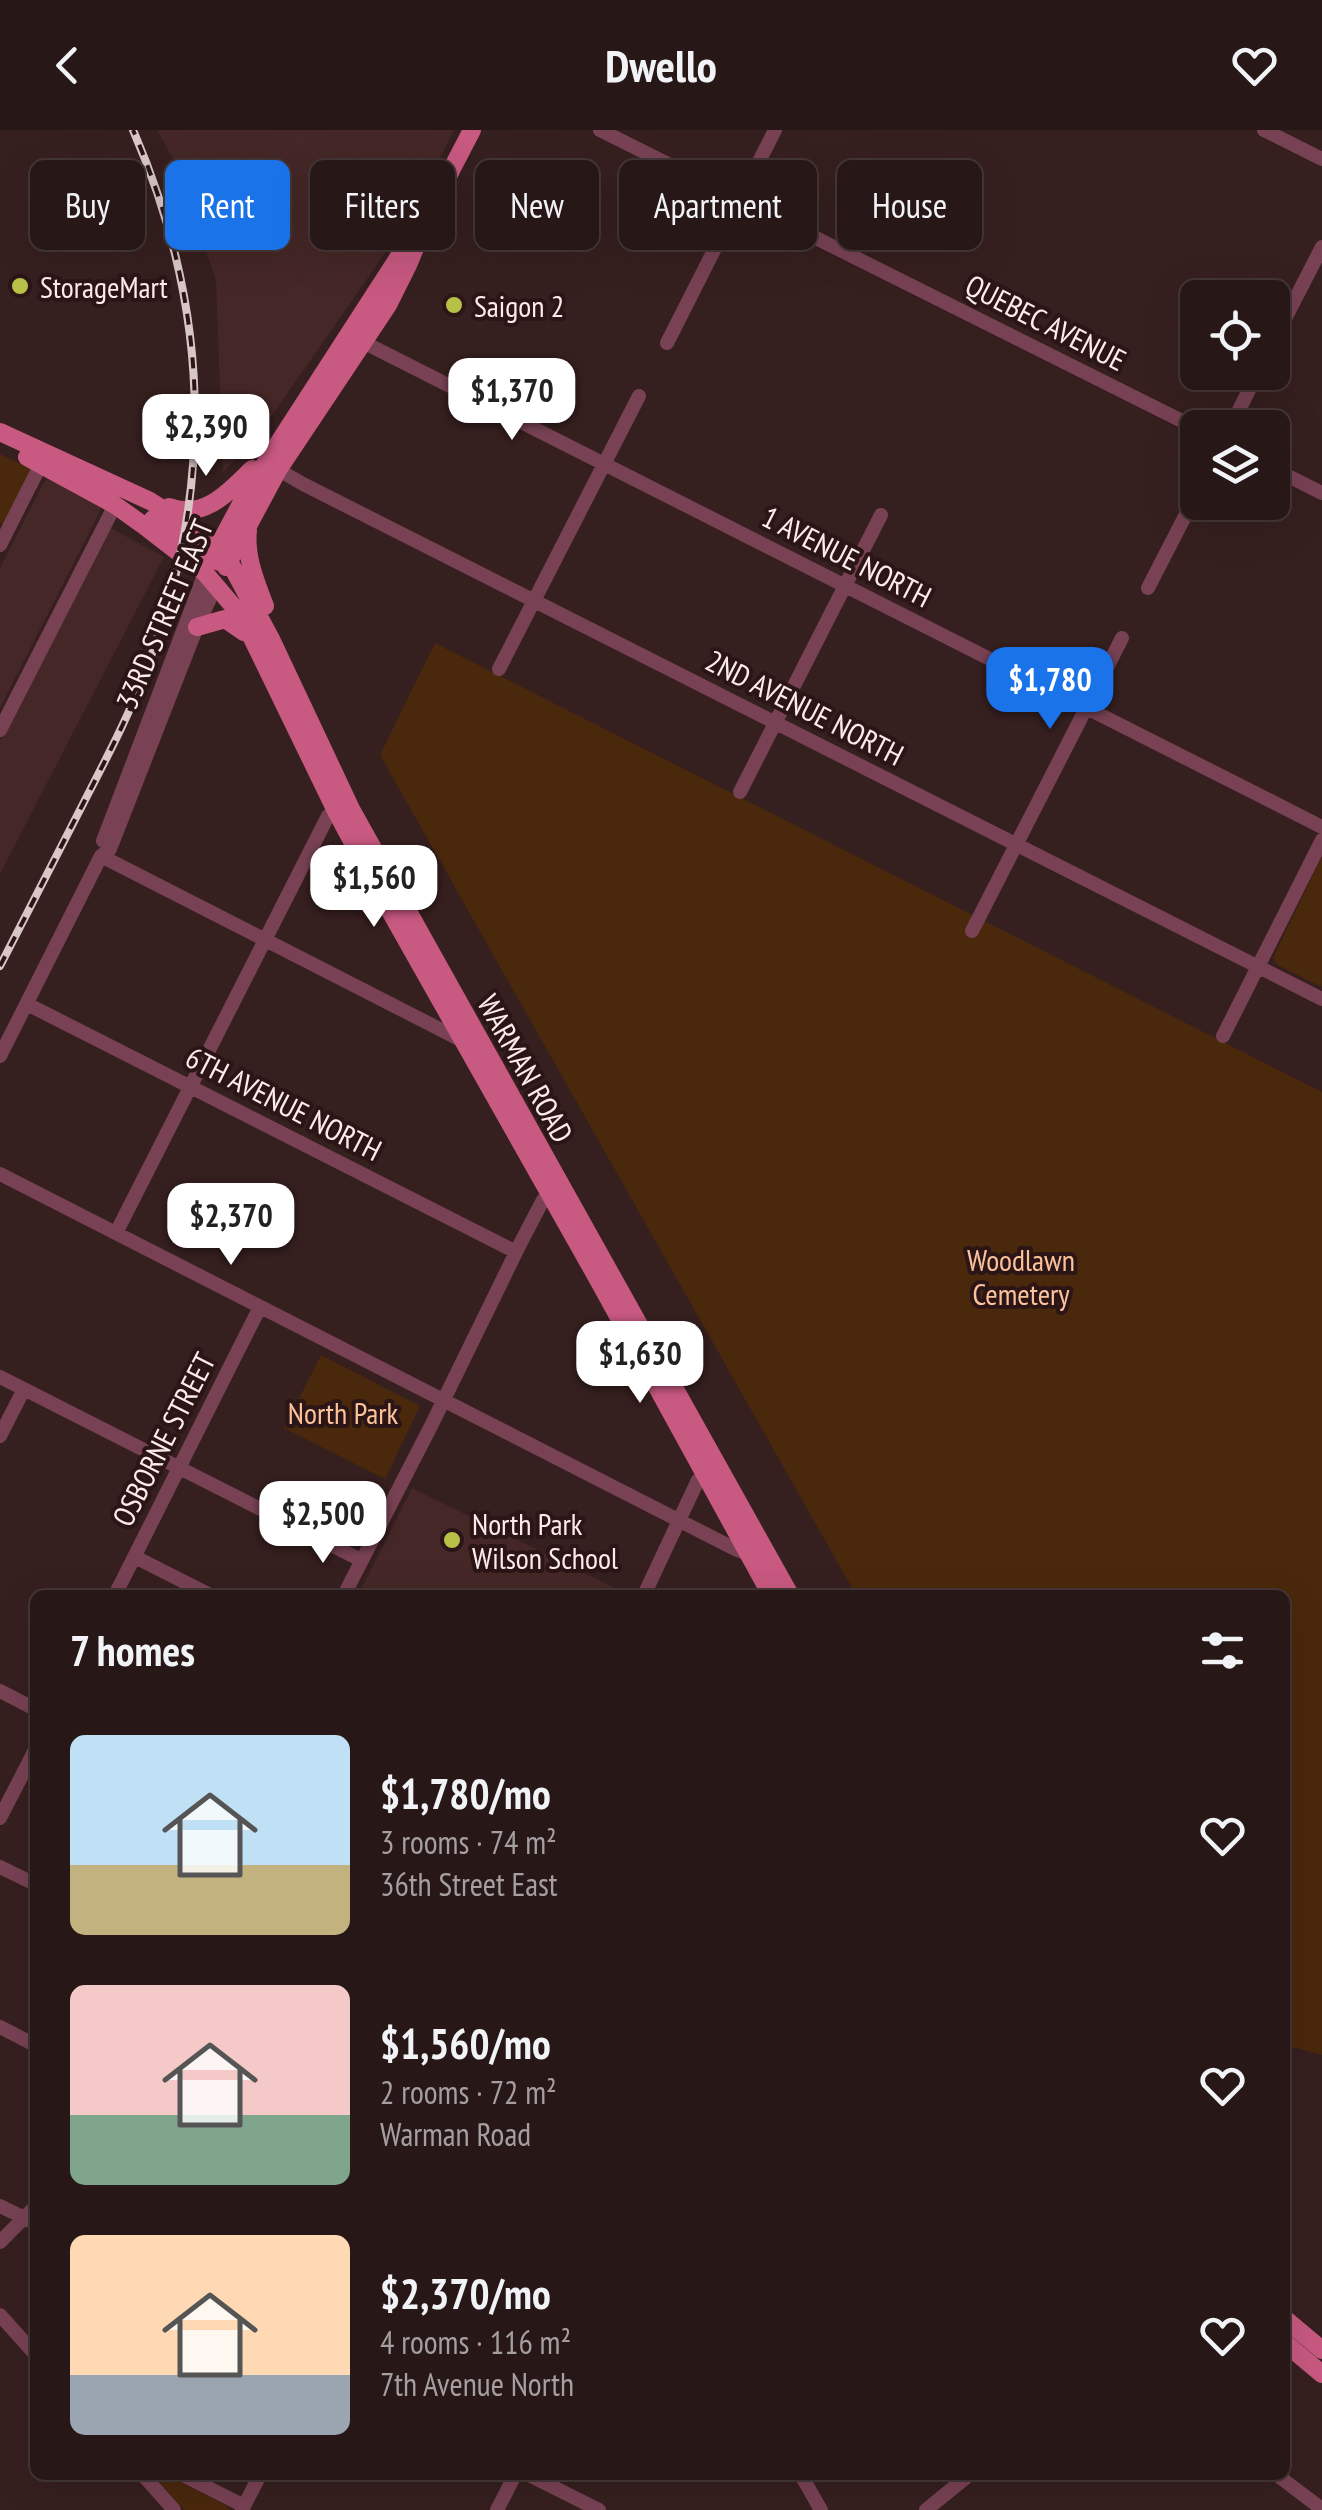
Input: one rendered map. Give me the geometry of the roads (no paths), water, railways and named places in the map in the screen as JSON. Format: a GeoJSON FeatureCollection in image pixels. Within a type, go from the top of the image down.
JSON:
{"type":"FeatureCollection","features":[{"type":"Feature","properties":{"kind":"main road","name":"33RD STREET EAST"},"geometry":{"type":"LineString","coordinates":[[216,565],[248,523],[277,444],[356,338],[388,305],[472,130]]}},
{"type":"Feature","properties":{"kind":"main road","name":"33RD STREET EAST"},"geometry":{"type":"LineString","coordinates":[[216,565],[272,466],[356,338]]}},
{"type":"Feature","properties":{"kind":"main road"},"geometry":{"type":"LineString","coordinates":[[0,432],[129,490],[189,512],[202,510],[233,488],[277,444]]}},
{"type":"Feature","properties":{"kind":"main road"},"geometry":{"type":"LineString","coordinates":[[0,443],[216,565]]}},
{"type":"Feature","properties":{"kind":"main road"},"geometry":{"type":"LineString","coordinates":[[129,490],[188,524],[216,565]]}},
{"type":"Feature","properties":{"kind":"main road"},"geometry":{"type":"LineString","coordinates":[[248,523],[246,544],[279,655]]}},
{"type":"Feature","properties":{"kind":"main road","name":"WARMAN ROAD"},"geometry":{"type":"LineString","coordinates":[[216,565],[337,813],[464,1041],[555,1190],[757,1552],[769,1590]]}},
{"type":"Feature","properties":{"kind":"main road","name":"WARMAN ROAD"},"geometry":{"type":"LineString","coordinates":[[216,565],[279,655],[352,811],[706,1477],[786,1590]]}},
{"type":"Feature","properties":{"kind":"main road"},"geometry":{"type":"LineString","coordinates":[[197,627],[225,619],[252,638]]}},
{"type":"Feature","properties":{"kind":"main road"},"geometry":{"type":"LineString","coordinates":[[1290,2323],[1322,2350]]}},
{"type":"Feature","properties":{"kind":"main road"},"geometry":{"type":"LineString","coordinates":[[1290,2347],[1322,2374]]}},
{"type":"Feature","properties":{"kind":"street","name":"QUEBEC AVENUE"},"geometry":{"type":"LineString","coordinates":[[600,130],[660,160]]}},
{"type":"Feature","properties":{"kind":"street"},"geometry":{"type":"LineString","coordinates":[[760,160],[775,130]]}},
{"type":"Feature","properties":{"kind":"street"},"geometry":{"type":"LineString","coordinates":[[1264,130],[1322,160]]}},
{"type":"Feature","properties":{"kind":"street","name":"QUEBEC AVENUE"},"geometry":{"type":"LineString","coordinates":[[817,238],[1180,420]]}},
{"type":"Feature","properties":{"kind":"street"},"geometry":{"type":"LineString","coordinates":[[1290,309],[1322,246]]}},
{"type":"Feature","properties":{"kind":"street"},"geometry":{"type":"LineString","coordinates":[[667,344],[715,250]]}},
{"type":"Feature","properties":{"kind":"street","name":"1 AVENUE NORTH"},"geometry":{"type":"LineString","coordinates":[[356,338],[1322,827]]}},
{"type":"Feature","properties":{"kind":"street"},"geometry":{"type":"LineString","coordinates":[[499,669],[639,396]]}},
{"type":"Feature","properties":{"kind":"street"},"geometry":{"type":"LineString","coordinates":[[0,544],[41,464]]}},
{"type":"Feature","properties":{"kind":"street","name":"2ND AVENUE NORTH"},"geometry":{"type":"LineString","coordinates":[[272,466],[1322,999]]}},
{"type":"Feature","properties":{"kind":"street"},"geometry":{"type":"LineString","coordinates":[[1290,477],[1322,493]]}},
{"type":"Feature","properties":{"kind":"street"},"geometry":{"type":"LineString","coordinates":[[0,730],[115,505]]}},
{"type":"Feature","properties":{"kind":"street"},"geometry":{"type":"LineString","coordinates":[[740,792],[881,515]]}},
{"type":"Feature","properties":{"kind":"street"},"geometry":{"type":"LineString","coordinates":[[1148,588],[1183,520]]}},
{"type":"Feature","properties":{"kind":"street","name":"33RD STREET EAST"},"geometry":{"type":"LineString","coordinates":[[101,856],[110,850],[197,627],[216,565]]}},
{"type":"Feature","properties":{"kind":"street","name":"33RD STREET EAST"},"geometry":{"type":"LineString","coordinates":[[0,1056],[101,856],[104,839],[216,565]]}},
{"type":"Feature","properties":{"kind":"street"},"geometry":{"type":"LineString","coordinates":[[972,931],[1122,638]]}},
{"type":"Feature","properties":{"kind":"street"},"geometry":{"type":"LineString","coordinates":[[116,1232],[328,816],[337,813]]}},
{"type":"Feature","properties":{"kind":"street"},"geometry":{"type":"LineString","coordinates":[[1223,1036],[1322,840]]}},
{"type":"Feature","properties":{"kind":"street"},"geometry":{"type":"LineString","coordinates":[[101,856],[464,1041]]}},
{"type":"Feature","properties":{"kind":"street","name":"6TH AVENUE NORTH"},"geometry":{"type":"LineString","coordinates":[[27,1004],[516,1252]]}},
{"type":"Feature","properties":{"kind":"street"},"geometry":{"type":"LineString","coordinates":[[0,1174],[735,1550],[757,1552]]}},
{"type":"Feature","properties":{"kind":"street"},"geometry":{"type":"LineString","coordinates":[[346,1590],[516,1252],[544,1200],[555,1190]]}},
{"type":"Feature","properties":{"kind":"street","name":"OSBORNE STREET"},"geometry":{"type":"LineString","coordinates":[[117,1590],[260,1307]]}},
{"type":"Feature","properties":{"kind":"street"},"geometry":{"type":"LineString","coordinates":[[0,1377],[361,1560]]}},
{"type":"Feature","properties":{"kind":"street"},"geometry":{"type":"LineString","coordinates":[[0,1436],[24,1389]]}},
{"type":"Feature","properties":{"kind":"street"},"geometry":{"type":"LineString","coordinates":[[646,1590],[698,1480],[706,1477]]}},
{"type":"Feature","properties":{"kind":"street"},"geometry":{"type":"LineString","coordinates":[[135,1557],[200,1590]]}},
{"type":"Feature","properties":{"kind":"street"},"geometry":{"type":"LineString","coordinates":[[0,1691],[30,1706]]}},
{"type":"Feature","properties":{"kind":"street"},"geometry":{"type":"LineString","coordinates":[[0,1818],[30,1760]]}},
{"type":"Feature","properties":{"kind":"street"},"geometry":{"type":"LineString","coordinates":[[0,1867],[30,1882]]}},
{"type":"Feature","properties":{"kind":"street"},"geometry":{"type":"LineString","coordinates":[[0,2027],[30,2042]]}},
{"type":"Feature","properties":{"kind":"street"},"geometry":{"type":"LineString","coordinates":[[0,2206],[30,2215]]}},
{"type":"Feature","properties":{"kind":"street"},"geometry":{"type":"LineString","coordinates":[[0,2242],[30,2218]]}},
{"type":"Feature","properties":{"kind":"street"},"geometry":{"type":"LineString","coordinates":[[0,2315],[30,2348]]}},
{"type":"Feature","properties":{"kind":"street"},"geometry":{"type":"LineString","coordinates":[[147,2480],[174,2510]]}},
{"type":"Feature","properties":{"kind":"street"},"geometry":{"type":"LineString","coordinates":[[192,2480],[243,2508],[257,2480]]}},
{"type":"Feature","properties":{"kind":"street"},"geometry":{"type":"LineString","coordinates":[[496,2510],[511,2480]]}},
{"type":"Feature","properties":{"kind":"street"},"geometry":{"type":"LineString","coordinates":[[539,2480],[599,2510]]}},
{"type":"Feature","properties":{"kind":"street"},"geometry":{"type":"LineString","coordinates":[[804,2480],[821,2510]]}},
{"type":"Feature","properties":{"kind":"street"},"geometry":{"type":"LineString","coordinates":[[926,2510],[963,2480]]}},
{"type":"Feature","properties":{"kind":"street"},"geometry":{"type":"LineString","coordinates":[[1283,2480],[1322,2509]]}},
{"type":"Feature","properties":{"kind":"railway"},"geometry":{"type":"LineString","coordinates":[[0,966],[133,702],[169,599],[185,532],[195,397],[189,330],[159,197],[133,130]]}},
{"type":"Feature","properties":{"kind":"place","name":"StorageMart"},"geometry":{"type":"Point","coordinates":[20,286]}},
{"type":"Feature","properties":{"kind":"place","name":"Saigon 2"},"geometry":{"type":"Point","coordinates":[454,305]}},
{"type":"Feature","properties":{"kind":"place","name":"North Park Wilson School"},"geometry":{"type":"Point","coordinates":[452,1540]}},
{"type":"Feature","properties":{"kind":"park label","name":"Woodlawn Cemetery"},"geometry":{"type":"Point","coordinates":[1021,1276]}},
{"type":"Feature","properties":{"kind":"park label","name":"North Park"},"geometry":{"type":"Point","coordinates":[343,1412]}}]}
